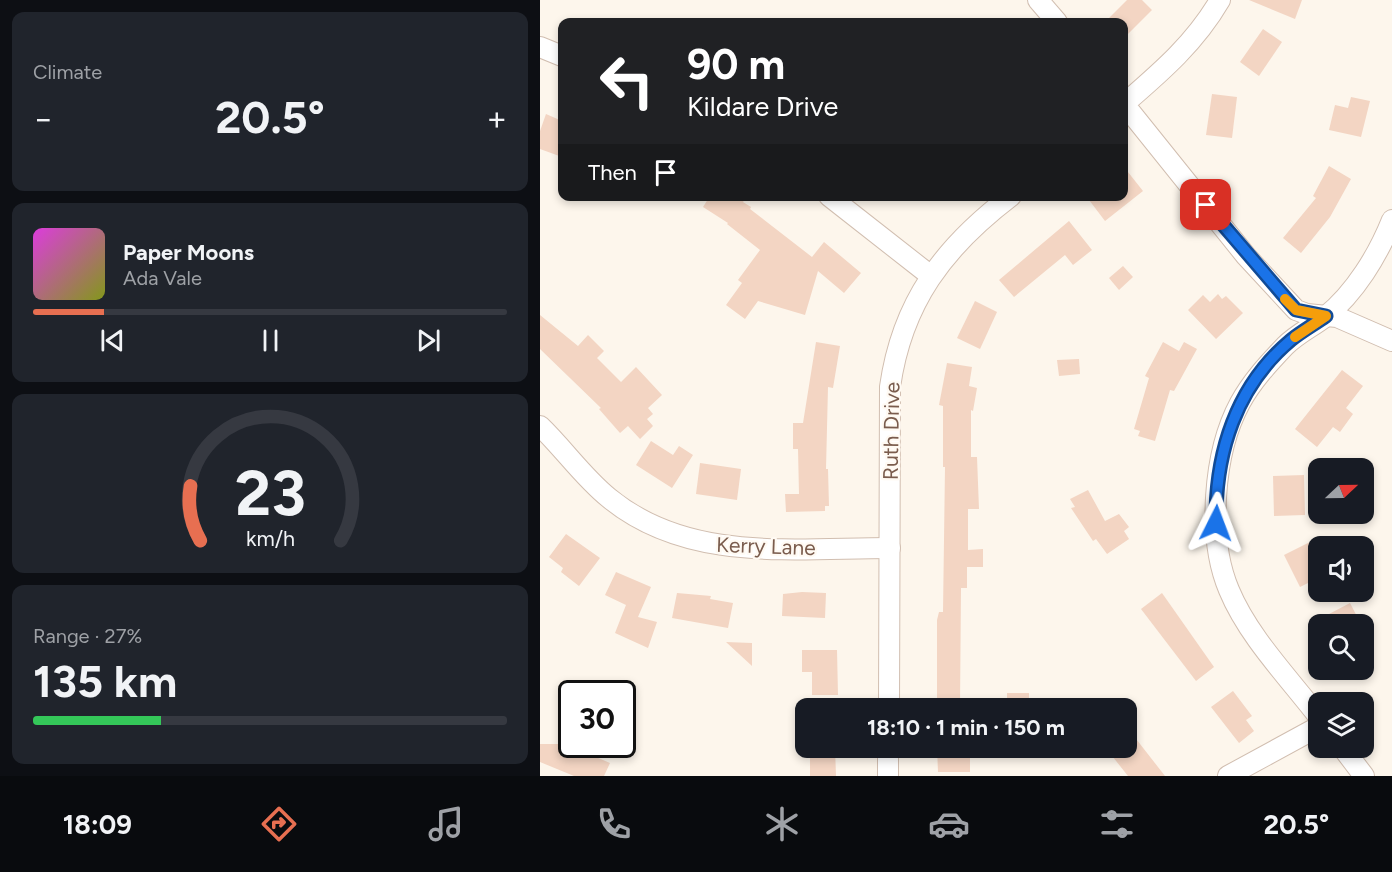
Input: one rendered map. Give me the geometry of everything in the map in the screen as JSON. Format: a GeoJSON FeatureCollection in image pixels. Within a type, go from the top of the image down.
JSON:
{"type":"FeatureCollection","features":[{"type":"Feature","properties":{"kind":"street"},"geometry":{"type":"LineString","coordinates":[[1038,0],[1054,18]]}},
{"type":"Feature","properties":{"kind":"street"},"geometry":{"type":"LineString","coordinates":[[1128,101],[1177,59],[1211,17],[1220,0]]}},
{"type":"Feature","properties":{"kind":"street"},"geometry":{"type":"LineString","coordinates":[[540,47],[558,54]]}},
{"type":"Feature","properties":{"kind":"street"},"geometry":{"type":"LineString","coordinates":[[1128,109],[1281,296],[1296,310],[1357,324],[1392,341]]}},
{"type":"Feature","properties":{"kind":"street"},"geometry":{"type":"LineString","coordinates":[[835,201],[931,276]]}},
{"type":"Feature","properties":{"kind":"street","name":"Ruth Drive"},"geometry":{"type":"LineString","coordinates":[[889,698],[890,387],[893,367],[911,311],[931,276],[956,243],[1005,201]]}},
{"type":"Feature","properties":{"kind":"street"},"geometry":{"type":"LineString","coordinates":[[1308,703],[1254,633],[1229,590],[1220,561],[1216,509],[1224,447],[1238,406],[1248,390],[1291,339],[1326,316],[1359,279],[1377,252],[1392,220]]}},
{"type":"Feature","properties":{"kind":"street","name":"Kerry Lane"},"geometry":{"type":"LineString","coordinates":[[540,426],[608,497],[658,530],[718,546],[890,548]]}},
{"type":"Feature","properties":{"kind":"street"},"geometry":{"type":"LineString","coordinates":[[1228,776],[1308,732]]}},
{"type":"Feature","properties":{"kind":"street"},"geometry":{"type":"LineString","coordinates":[[888,758],[888,776]]}},
{"type":"Feature","properties":{"kind":"street"},"geometry":{"type":"LineString","coordinates":[[1350,758],[1364,776]]}},
{"type":"Feature","properties":{"kind":"building"},"geometry":{"type":"Polygon","coordinates":[[[1127,0],[1142,0],[1152,10],[1128,34],[1128,18],[1109,18],[1127,0]]]}},
{"type":"Feature","properties":{"kind":"building"},"geometry":{"type":"Polygon","coordinates":[[[1249,0],[1302,0],[1295,19],[1249,0]]]}},
{"type":"Feature","properties":{"kind":"building"},"geometry":{"type":"Polygon","coordinates":[[[1263,29],[1282,42],[1259,76],[1240,62],[1263,29]]]}},
{"type":"Feature","properties":{"kind":"building"},"geometry":{"type":"Polygon","coordinates":[[[1212,94],[1237,97],[1232,138],[1206,135],[1212,94]]]}},
{"type":"Feature","properties":{"kind":"building"},"geometry":{"type":"Polygon","coordinates":[[[1351,97],[1370,101],[1361,137],[1329,130],[1335,105],[1348,108],[1351,97]]]}},
{"type":"Feature","properties":{"kind":"building"},"geometry":{"type":"Polygon","coordinates":[[[546,114],[558,119],[558,156],[540,149],[540,131],[546,114]]]}},
{"type":"Feature","properties":{"kind":"building"},"geometry":{"type":"Polygon","coordinates":[[[1329,166],[1351,179],[1330,217],[1301,253],[1283,238],[1316,198],[1313,196],[1329,166]]]}},
{"type":"Feature","properties":{"kind":"building"},"geometry":{"type":"Polygon","coordinates":[[[1128,172],[1143,191],[1105,221],[1090,201],[1128,201],[1128,172]]]}},
{"type":"Feature","properties":{"kind":"building"},"geometry":{"type":"Polygon","coordinates":[[[707,201],[744,201],[751,207],[750,209],[812,257],[824,242],[861,273],[844,293],[818,271],[805,315],[758,301],[745,319],[726,305],[742,283],[738,280],[760,250],[728,223],[703,207],[707,201]]]}},
{"type":"Feature","properties":{"kind":"building"},"geometry":{"type":"Polygon","coordinates":[[[1069,221],[1092,250],[1073,265],[1065,255],[1014,297],[999,280],[1069,221]]]}},
{"type":"Feature","properties":{"kind":"building"},"geometry":{"type":"Polygon","coordinates":[[[1123,266],[1133,277],[1119,290],[1109,278],[1123,266]]]}},
{"type":"Feature","properties":{"kind":"building"},"geometry":{"type":"Polygon","coordinates":[[[1218,294],[1222,299],[1226,296],[1243,313],[1216,339],[1188,310],[1203,295],[1210,302],[1218,294]]]}},
{"type":"Feature","properties":{"kind":"building"},"geometry":{"type":"Polygon","coordinates":[[[975,301],[997,312],[980,349],[957,338],[975,301]]]}},
{"type":"Feature","properties":{"kind":"building"},"geometry":{"type":"Polygon","coordinates":[[[540,315],[578,346],[588,335],[604,351],[597,358],[621,382],[636,367],[662,395],[648,408],[653,414],[647,419],[653,426],[640,439],[628,426],[620,433],[599,409],[601,408],[540,349],[540,315]]]}},
{"type":"Feature","properties":{"kind":"building"},"geometry":{"type":"Polygon","coordinates":[[[816,342],[840,346],[833,388],[828,387],[826,469],[828,469],[829,506],[825,506],[825,511],[786,512],[785,494],[799,494],[798,449],[793,449],[793,423],[803,423],[816,342]]]}},
{"type":"Feature","properties":{"kind":"building"},"geometry":{"type":"Polygon","coordinates":[[[1163,342],[1179,351],[1184,342],[1197,349],[1174,391],[1170,390],[1155,441],[1138,436],[1140,431],[1134,429],[1149,378],[1145,376],[1163,342]]]}},
{"type":"Feature","properties":{"kind":"building"},"geometry":{"type":"Polygon","coordinates":[[[1079,359],[1080,374],[1059,376],[1057,360],[1079,359]]]}},
{"type":"Feature","properties":{"kind":"building"},"geometry":{"type":"Polygon","coordinates":[[[947,363],[972,367],[969,386],[977,388],[973,411],[971,410],[971,457],[977,457],[979,509],[968,509],[968,550],[983,549],[983,567],[967,567],[967,588],[961,588],[960,698],[937,698],[937,620],[939,612],[943,612],[945,467],[943,467],[943,406],[939,405],[947,363]]]}},
{"type":"Feature","properties":{"kind":"building"},"geometry":{"type":"Polygon","coordinates":[[[1342,370],[1363,386],[1346,408],[1353,414],[1340,432],[1333,427],[1317,447],[1295,429],[1342,370]]]}},
{"type":"Feature","properties":{"kind":"building"},"geometry":{"type":"Polygon","coordinates":[[[651,441],[673,455],[679,446],[693,455],[672,488],[636,465],[651,441]]]}},
{"type":"Feature","properties":{"kind":"building"},"geometry":{"type":"Polygon","coordinates":[[[700,463],[741,469],[737,500],[696,494],[700,463]]]}},
{"type":"Feature","properties":{"kind":"building"},"geometry":{"type":"Polygon","coordinates":[[[1304,475],[1305,515],[1274,516],[1273,476],[1304,475]]]}},
{"type":"Feature","properties":{"kind":"building"},"geometry":{"type":"Polygon","coordinates":[[[1088,490],[1105,521],[1119,514],[1129,527],[1124,531],[1129,539],[1107,554],[1096,539],[1093,541],[1071,508],[1075,507],[1070,499],[1088,490]]]}},
{"type":"Feature","properties":{"kind":"building"},"geometry":{"type":"Polygon","coordinates":[[[566,534],[600,558],[579,586],[561,572],[563,568],[549,557],[566,534]]]}},
{"type":"Feature","properties":{"kind":"building"},"geometry":{"type":"Polygon","coordinates":[[[1308,543],[1308,583],[1300,587],[1284,555],[1308,543]]]}},
{"type":"Feature","properties":{"kind":"building"},"geometry":{"type":"Polygon","coordinates":[[[616,572],[651,587],[638,617],[657,622],[648,648],[615,633],[626,605],[605,595],[616,572]]]}},
{"type":"Feature","properties":{"kind":"building"},"geometry":{"type":"Polygon","coordinates":[[[677,593],[711,596],[710,599],[733,603],[728,628],[672,618],[677,593]]]}},
{"type":"Feature","properties":{"kind":"building"},"geometry":{"type":"Polygon","coordinates":[[[826,593],[825,618],[782,616],[783,594],[826,593]]]}},
{"type":"Feature","properties":{"kind":"building"},"geometry":{"type":"Polygon","coordinates":[[[1162,593],[1214,667],[1196,681],[1141,609],[1162,593]]]}},
{"type":"Feature","properties":{"kind":"building"},"geometry":{"type":"Polygon","coordinates":[[[1350,603],[1356,614],[1329,614],[1350,603]]]}},
{"type":"Feature","properties":{"kind":"building"},"geometry":{"type":"Polygon","coordinates":[[[726,642],[752,643],[752,666],[726,642]]]}},
{"type":"Feature","properties":{"kind":"building"},"geometry":{"type":"Polygon","coordinates":[[[802,650],[837,650],[838,695],[812,695],[812,672],[802,672],[802,650]]]}},
{"type":"Feature","properties":{"kind":"building"},"geometry":{"type":"Polygon","coordinates":[[[1233,691],[1252,716],[1246,720],[1254,731],[1239,743],[1211,707],[1233,691]]]}},
{"type":"Feature","properties":{"kind":"building"},"geometry":{"type":"Polygon","coordinates":[[[1007,693],[1029,693],[1029,698],[1007,698],[1007,693]]]}},
{"type":"Feature","properties":{"kind":"building"},"geometry":{"type":"Polygon","coordinates":[[[1137,740],[1165,776],[1128,776],[1114,758],[1137,758],[1137,740]]]}},
{"type":"Feature","properties":{"kind":"building"},"geometry":{"type":"Polygon","coordinates":[[[540,744],[558,744],[558,758],[598,758],[610,763],[604,776],[574,776],[540,762],[540,744]]]}},
{"type":"Feature","properties":{"kind":"building"},"geometry":{"type":"Polygon","coordinates":[[[810,758],[835,758],[836,776],[810,776],[810,758]]]}},
{"type":"Feature","properties":{"kind":"building"},"geometry":{"type":"Polygon","coordinates":[[[937,758],[970,758],[970,772],[938,772],[937,758]]]}},
{"type":"Feature","properties":{"kind":"slow traffic"},"geometry":{"type":"LineString","coordinates":[[1285,299],[1296,310],[1326,316],[1295,337]]}},
{"type":"Feature","properties":{"kind":"route"},"geometry":{"type":"LineString","coordinates":[[1206,205],[1246,256],[1296,310],[1326,316],[1291,339],[1264,368],[1238,406],[1222,456],[1216,523]]}}]}
